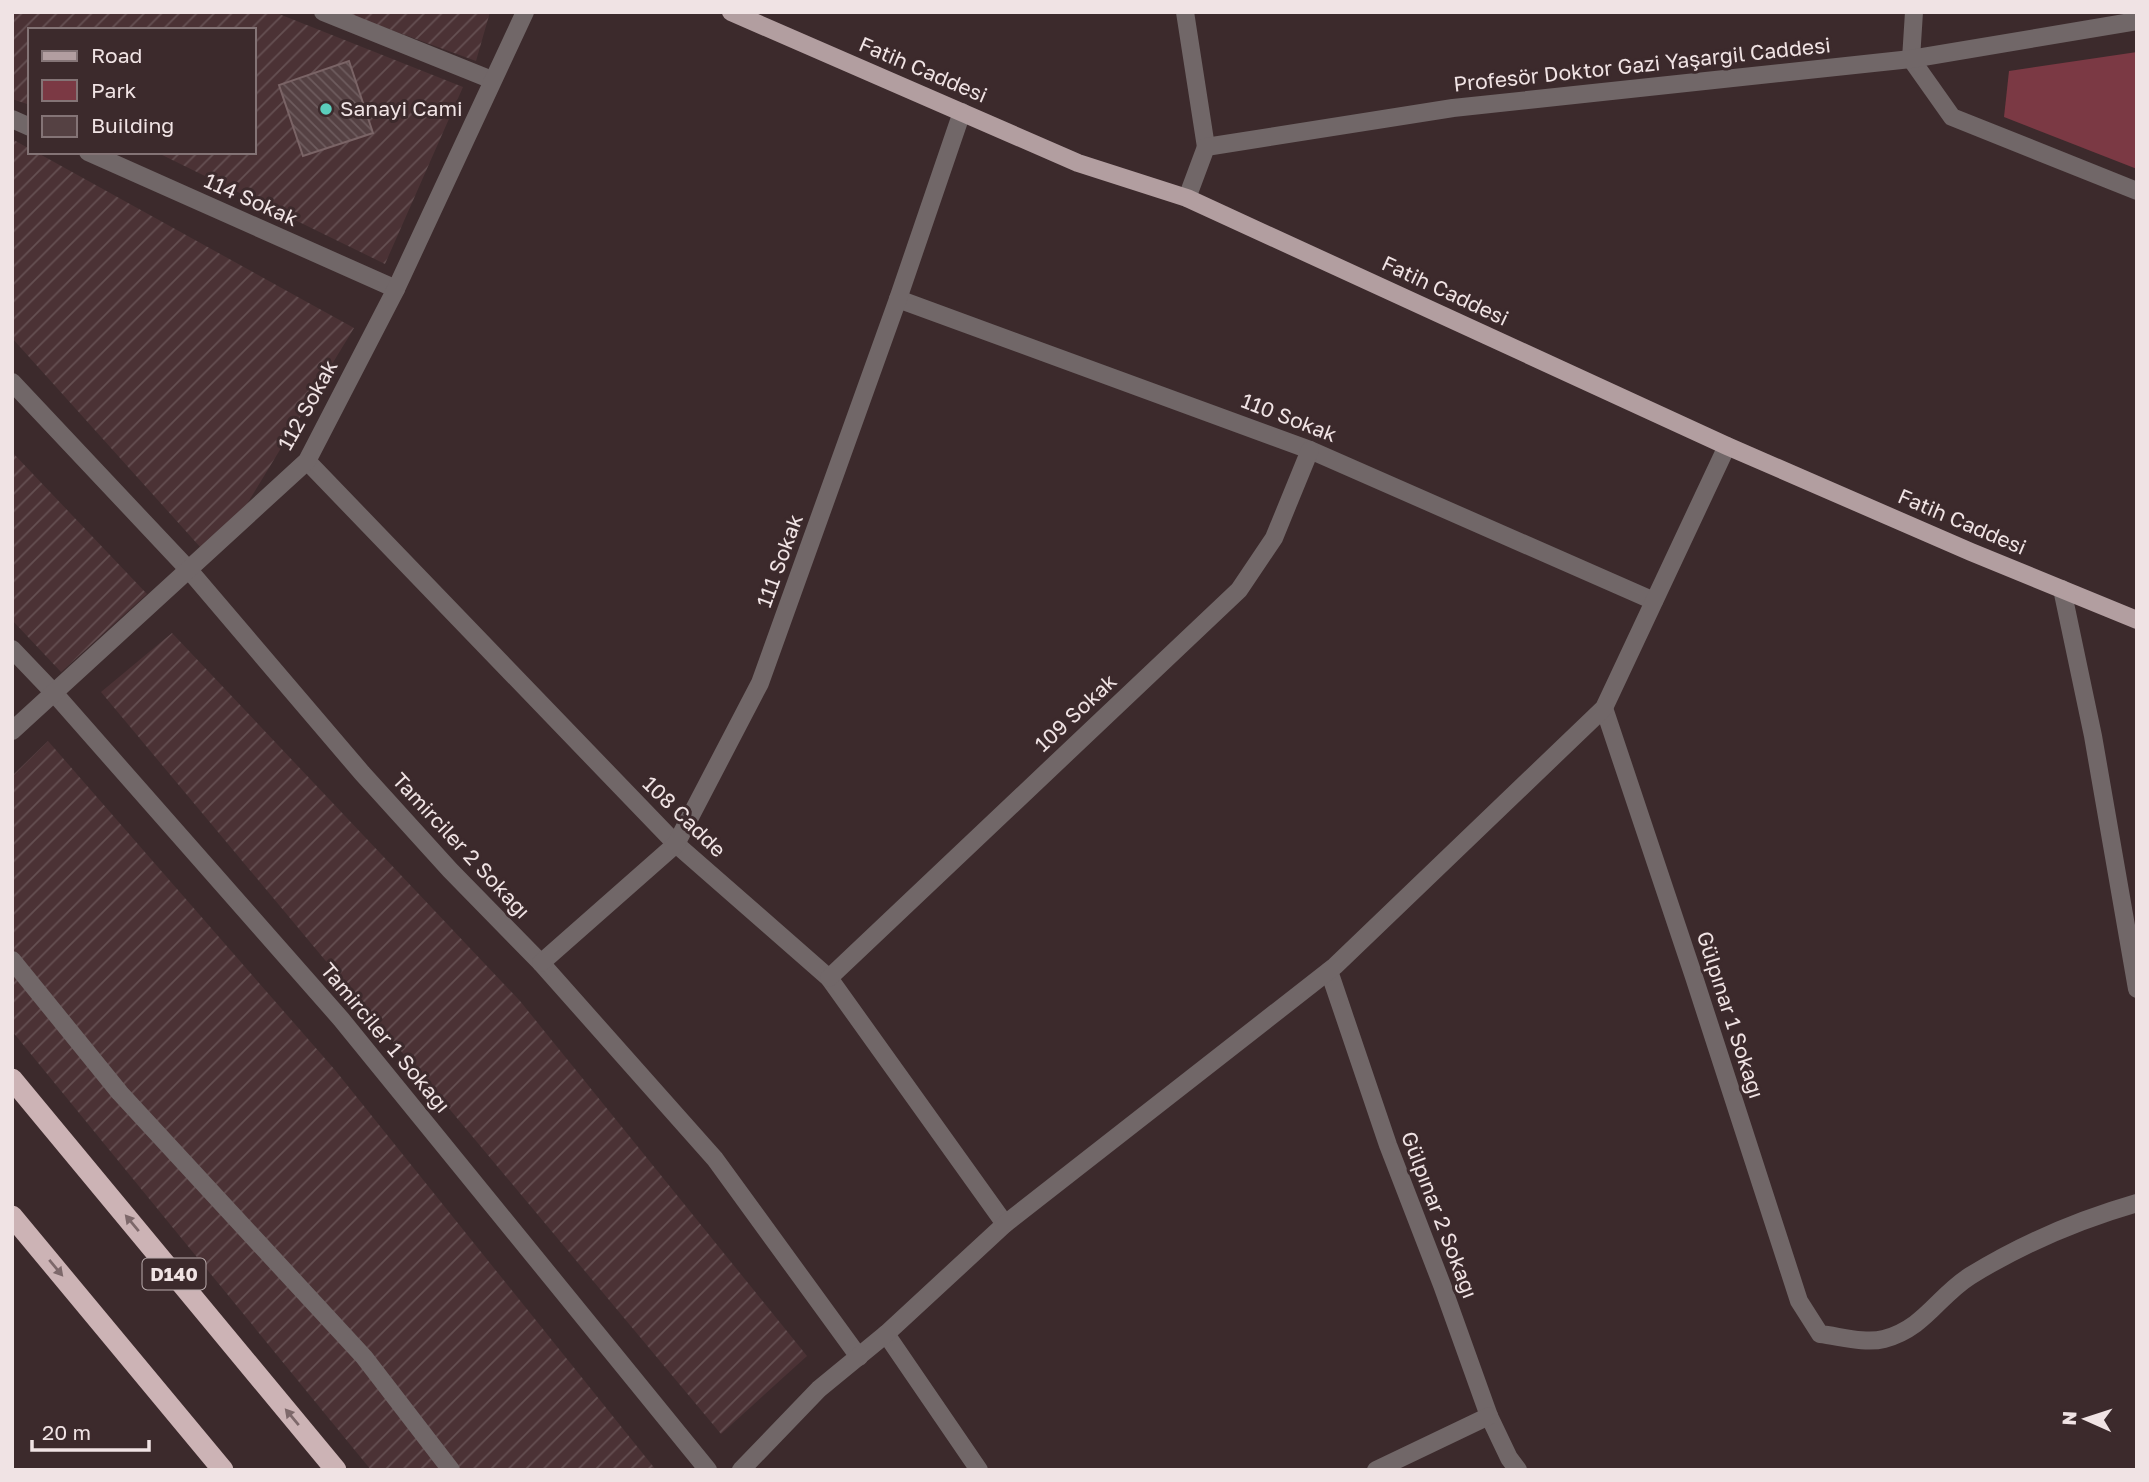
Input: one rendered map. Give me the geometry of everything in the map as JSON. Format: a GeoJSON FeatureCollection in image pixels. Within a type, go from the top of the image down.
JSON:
{"type":"FeatureCollection","features":[{"type":"Feature","properties":{"kind":"highway","name":"D140"},"geometry":{"type":"LineString","coordinates":[[12,1079],[336,1470]]}},
{"type":"Feature","properties":{"kind":"highway"},"geometry":{"type":"LineString","coordinates":[[12,1216],[223,1470]]}},
{"type":"Feature","properties":{"kind":"main road","name":"Fatih Caddesi"},"geometry":{"type":"LineString","coordinates":[[731,12],[1079,163],[1187,198],[1727,446],[2137,620]]}},
{"type":"Feature","properties":{"kind":"street"},"geometry":{"type":"LineString","coordinates":[[323,12],[492,80]]}},
{"type":"Feature","properties":{"kind":"street","name":"112 Sokak"},"geometry":{"type":"LineString","coordinates":[[12,731],[307,461],[396,289],[525,12]]}},
{"type":"Feature","properties":{"kind":"street"},"geometry":{"type":"LineString","coordinates":[[1185,12],[1206,147],[1187,198]]}},
{"type":"Feature","properties":{"kind":"street"},"geometry":{"type":"LineString","coordinates":[[1914,12],[1911,59],[1952,117],[2137,191]]}},
{"type":"Feature","properties":{"kind":"street","name":"Profesör Doktor Gazi Yaşargil Caddesi"},"geometry":{"type":"LineString","coordinates":[[1206,147],[1453,108],[1911,59],[2137,21]]}},
{"type":"Feature","properties":{"kind":"street","name":"111 Sokak"},"geometry":{"type":"LineString","coordinates":[[541,963],[676,844],[760,682],[898,299],[961,112]]}},
{"type":"Feature","properties":{"kind":"street"},"geometry":{"type":"LineString","coordinates":[[12,119],[28,126]]}},
{"type":"Feature","properties":{"kind":"street","name":"114 Sokak"},"geometry":{"type":"LineString","coordinates":[[92,154],[396,289]]}},
{"type":"Feature","properties":{"kind":"street","name":"110 Sokak"},"geometry":{"type":"LineString","coordinates":[[898,299],[1310,450],[1654,601]]}},
{"type":"Feature","properties":{"kind":"street","name":"Tamirciler 2 Sokağı"},"geometry":{"type":"LineString","coordinates":[[12,382],[189,570],[362,774],[450,870],[541,963],[715,1160],[859,1357]]}},
{"type":"Feature","properties":{"kind":"street"},"geometry":{"type":"LineString","coordinates":[[741,1470],[819,1389],[886,1334],[1005,1224],[1329,971],[1604,708],[1727,446]]}},
{"type":"Feature","properties":{"kind":"street","name":"109 Sokak"},"geometry":{"type":"LineString","coordinates":[[829,978],[1239,590],[1274,538],[1310,450]]}},
{"type":"Feature","properties":{"kind":"street","name":"108 Cadde"},"geometry":{"type":"LineString","coordinates":[[307,461],[676,844],[829,978],[1005,1224]]}},
{"type":"Feature","properties":{"kind":"street"},"geometry":{"type":"LineString","coordinates":[[2062,589],[2093,736],[2137,989]]}},
{"type":"Feature","properties":{"kind":"street","name":"Tamirciler 1 Sokağı"},"geometry":{"type":"LineString","coordinates":[[12,649],[55,694],[341,1019],[708,1470]]}},
{"type":"Feature","properties":{"kind":"street","name":"Gülpınar 1 Sokağı"},"geometry":{"type":"LineString","coordinates":[[1604,708],[1799,1301],[1820,1334],[1882,1339],[1914,1326],[1967,1278],[2025,1245],[2098,1214],[2137,1203]]}},
{"type":"Feature","properties":{"kind":"street"},"geometry":{"type":"LineString","coordinates":[[12,960],[120,1093],[364,1357],[451,1470]]}},
{"type":"Feature","properties":{"kind":"street","name":"Gülpınar 2 Sokağı"},"geometry":{"type":"LineString","coordinates":[[1329,971],[1388,1145],[1489,1416],[1509,1458],[1518,1470]]}},
{"type":"Feature","properties":{"kind":"street"},"geometry":{"type":"LineString","coordinates":[[886,1334],[979,1470]]}},
{"type":"Feature","properties":{"kind":"street"},"geometry":{"type":"LineString","coordinates":[[1376,1470],[1489,1416]]}},
{"type":"Feature","properties":{"kind":"shaded area"},"geometry":{"type":"Polygon","coordinates":[[[12,12],[274,12],[463,87],[385,264],[160,154],[256,154],[256,28],[28,28],[28,104],[12,99],[12,12]]]}},
{"type":"Feature","properties":{"kind":"shaded area"},"geometry":{"type":"Polygon","coordinates":[[[342,12],[490,12],[476,61],[342,12]]]}},
{"type":"Feature","properties":{"kind":"shaded area"},"geometry":{"type":"Polygon","coordinates":[[[12,139],[28,148],[28,154],[40,154],[354,328],[247,504],[201,548],[12,338],[12,139]]]}},
{"type":"Feature","properties":{"kind":"shaded area"},"geometry":{"type":"Polygon","coordinates":[[[12,452],[147,594],[61,672],[12,620],[12,452]]]}},
{"type":"Feature","properties":{"kind":"shaded area"},"geometry":{"type":"Polygon","coordinates":[[[172,633],[520,1001],[807,1356],[721,1434],[101,692],[172,633]]]}},
{"type":"Feature","properties":{"kind":"shaded area"},"geometry":{"type":"Polygon","coordinates":[[[48,741],[335,1070],[656,1470],[371,1470],[12,1031],[12,776],[48,741]]]}},
{"type":"Feature","properties":{"kind":"green space"},"geometry":{"type":"Polygon","coordinates":[[[2137,52],[2137,169],[2004,117],[2009,71],[2137,52]]]}},
{"type":"Feature","properties":{"kind":"building","name":"Sanayi Cami"},"geometry":{"type":"Polygon","coordinates":[[[349,61],[373,133],[303,156],[279,85],[349,61]]]}},
{"type":"Feature","properties":{"kind":"place","name":"Sanayi Cami"},"geometry":{"type":"Point","coordinates":[326,109]}}]}
